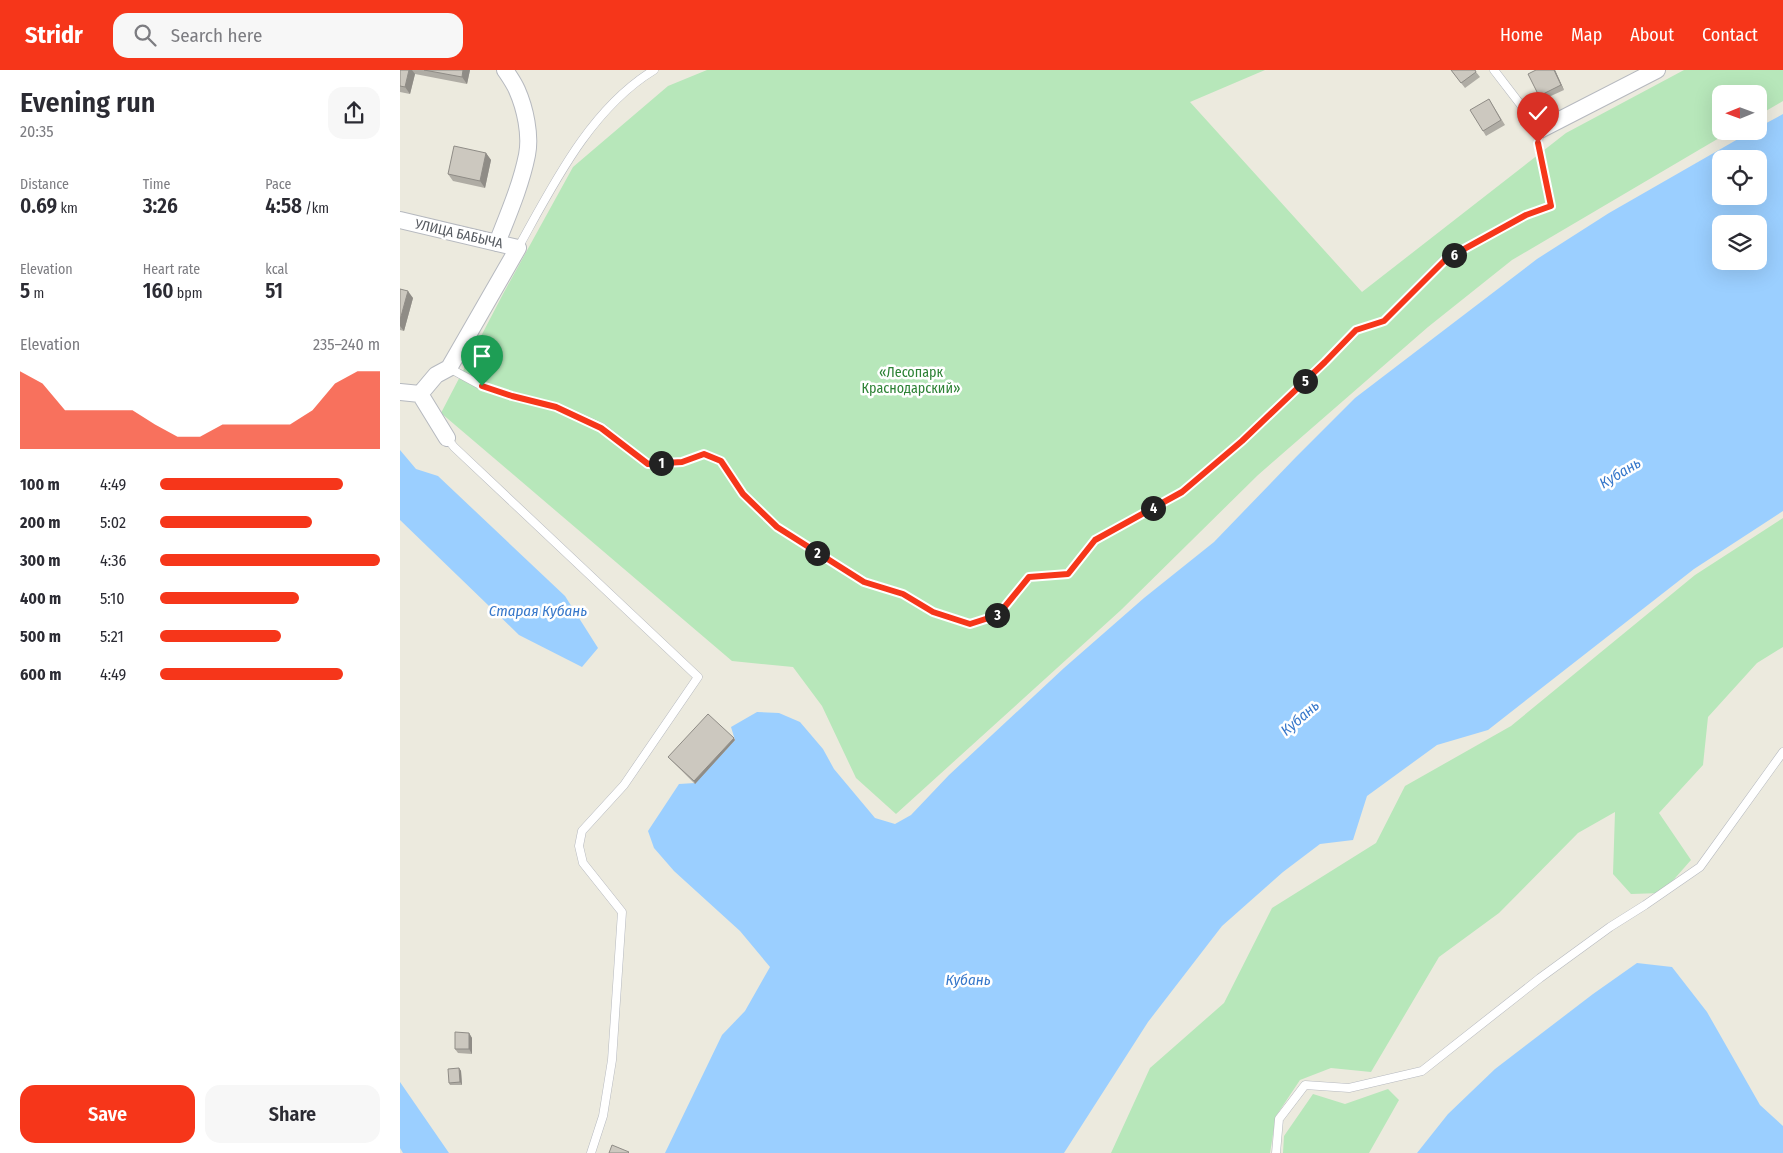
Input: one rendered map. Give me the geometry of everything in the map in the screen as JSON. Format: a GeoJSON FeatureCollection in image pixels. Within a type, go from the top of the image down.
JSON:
{"type":"FeatureCollection","features":[{"type":"Feature","properties":{"kind":"street"},"geometry":{"type":"LineString","coordinates":[[497,243],[516,194],[527,154],[528,133],[517,89],[505,70]]}},
{"type":"Feature","properties":{"kind":"street"},"geometry":{"type":"LineString","coordinates":[[1540,130],[1657,70]]}},
{"type":"Feature","properties":{"kind":"street","name":"УЛИЦА БАБЫЧА"},"geometry":{"type":"LineString","coordinates":[[400,220],[518,248]]}},
{"type":"Feature","properties":{"kind":"street"},"geometry":{"type":"LineString","coordinates":[[420,394],[436,375],[449,368],[518,248]]}},
{"type":"Feature","properties":{"kind":"street"},"geometry":{"type":"LineString","coordinates":[[400,392],[420,394]]}},
{"type":"Feature","properties":{"kind":"street"},"geometry":{"type":"LineString","coordinates":[[420,394],[447,438]]}},
{"type":"Feature","properties":{"kind":"lane"},"geometry":{"type":"LineString","coordinates":[[518,248],[569,158],[609,107],[634,84],[654,70]]}},
{"type":"Feature","properties":{"kind":"lane"},"geometry":{"type":"LineString","coordinates":[[449,368],[482,386],[556,407],[601,428],[648,464],[682,462],[704,454],[721,461],[743,494],[777,527],[864,582],[903,594],[933,612],[970,624],[998,615],[1029,577],[1068,574],[1095,540],[1182,492],[1249,434],[1356,330],[1384,321],[1446,259],[1526,215],[1551,206],[1538,143],[1540,130],[1494,70]]}},
{"type":"Feature","properties":{"kind":"lane"},"geometry":{"type":"LineString","coordinates":[[447,438],[461,454],[698,677],[624,785],[582,831],[578,846],[583,863],[622,912],[612,1060],[603,1116],[591,1153]]}},
{"type":"Feature","properties":{"kind":"lane"},"geometry":{"type":"LineString","coordinates":[[1276,1153],[1279,1119],[1305,1085],[1348,1088],[1422,1071],[1548,972],[1610,927],[1700,867],[1783,752]]}},
{"type":"Feature","properties":{"kind":"green space","name":"«Лесопарк Краснодарский»"},"geometry":{"type":"Polygon","coordinates":[[[707,70],[1265,70],[1190,102],[1362,292],[1566,133],[1684,70],[1783,70],[1783,101],[1768,110],[1768,85],[1712,85],[1712,140],[1716,140],[1512,260],[1428,327],[1258,475],[1121,610],[896,814],[856,778],[822,706],[793,667],[732,661],[441,413],[503,294],[573,167],[668,86],[707,70]]]}},
{"type":"Feature","properties":{"kind":"green space"},"geometry":{"type":"Polygon","coordinates":[[[1783,518],[1783,647],[1757,663],[1708,717],[1703,765],[1659,813],[1691,860],[1662,893],[1631,894],[1613,874],[1615,812],[1578,833],[1499,913],[1439,957],[1371,1072],[1331,1068],[1300,1080],[1276,1116],[1270,1153],[1111,1153],[1150,1068],[1224,1003],[1272,908],[1376,843],[1405,786],[1511,726],[1695,575],[1783,518]]]}},
{"type":"Feature","properties":{"kind":"green space"},"geometry":{"type":"Polygon","coordinates":[[[1388,1089],[1399,1100],[1369,1153],[1283,1153],[1284,1136],[1313,1094],[1345,1104],[1388,1089]]]}},
{"type":"Feature","properties":{"kind":"water","name":"Кубань"},"geometry":{"type":"Polygon","coordinates":[[[1783,114],[1783,511],[1694,569],[1488,730],[1437,745],[1367,796],[1353,840],[1320,844],[1283,872],[1222,926],[1148,1022],[1064,1153],[665,1153],[722,1035],[745,1011],[770,967],[740,931],[674,871],[654,848],[648,831],[679,784],[695,783],[735,740],[731,727],[757,712],[779,713],[800,722],[823,749],[834,769],[875,818],[895,824],[911,815],[949,775],[1064,668],[1144,598],[1214,542],[1355,398],[1537,259],[1609,213],[1712,154],[1712,205],[1767,205],[1767,150],[1719,150],[1736,140],[1768,140],[1768,122],[1783,114]]]}},
{"type":"Feature","properties":{"kind":"water","name":"Старая Кубань"},"geometry":{"type":"Polygon","coordinates":[[[400,450],[416,469],[438,476],[565,596],[598,648],[582,667],[519,635],[400,520],[400,450]]]}},
{"type":"Feature","properties":{"kind":"water"},"geometry":{"type":"Polygon","coordinates":[[[1637,963],[1672,967],[1707,1012],[1760,1105],[1783,1126],[1783,1153],[1417,1153],[1448,1114],[1495,1069],[1637,963]]]}},
{"type":"Feature","properties":{"kind":"water"},"geometry":{"type":"Polygon","coordinates":[[[400,1082],[449,1153],[403,1153],[400,1148],[400,1082]]]}},
{"type":"Feature","properties":{"kind":"building"},"geometry":{"type":"Polygon","coordinates":[[[400,70],[409,70],[405,87],[400,86],[400,70]]]}},
{"type":"Feature","properties":{"kind":"building"},"geometry":{"type":"Polygon","coordinates":[[[424,70],[463,70],[462,77],[424,70]]]}},
{"type":"Feature","properties":{"kind":"building"},"geometry":{"type":"Polygon","coordinates":[[[1451,70],[1475,70],[1476,72],[1461,83],[1451,70]]]}},
{"type":"Feature","properties":{"kind":"building"},"geometry":{"type":"Polygon","coordinates":[[[1536,70],[1554,70],[1561,85],[1539,96],[1528,74],[1536,70]]]}},
{"type":"Feature","properties":{"kind":"building"},"geometry":{"type":"Polygon","coordinates":[[[1489,99],[1501,120],[1483,131],[1470,110],[1489,99]]]}},
{"type":"Feature","properties":{"kind":"building"},"geometry":{"type":"Polygon","coordinates":[[[454,146],[486,153],[480,181],[448,174],[454,146]]]}},
{"type":"Feature","properties":{"kind":"building"},"geometry":{"type":"Polygon","coordinates":[[[400,289],[408,291],[400,320],[400,289]]]}},
{"type":"Feature","properties":{"kind":"building"},"geometry":{"type":"Polygon","coordinates":[[[708,714],[734,738],[694,781],[668,757],[708,714]]]}},
{"type":"Feature","properties":{"kind":"building"},"geometry":{"type":"Polygon","coordinates":[[[455,1032],[469,1033],[469,1049],[455,1049],[455,1032]]]}},
{"type":"Feature","properties":{"kind":"building"},"geometry":{"type":"Polygon","coordinates":[[[459,1068],[460,1082],[449,1083],[448,1069],[459,1068]]]}},
{"type":"Feature","properties":{"kind":"building"},"geometry":{"type":"Polygon","coordinates":[[[612,1145],[629,1152],[609,1153],[612,1145]]]}},
{"type":"Feature","properties":{"kind":"route"},"geometry":{"type":"LineString","coordinates":[[482,386],[556,407],[601,428],[648,464],[682,462],[704,454],[721,461],[743,494],[777,527],[864,582],[903,594],[933,612],[970,624],[998,615],[1029,577],[1068,574],[1095,540],[1182,492],[1242,441],[1356,330],[1384,321],[1446,259],[1526,215],[1551,206],[1538,143]]}}]}
